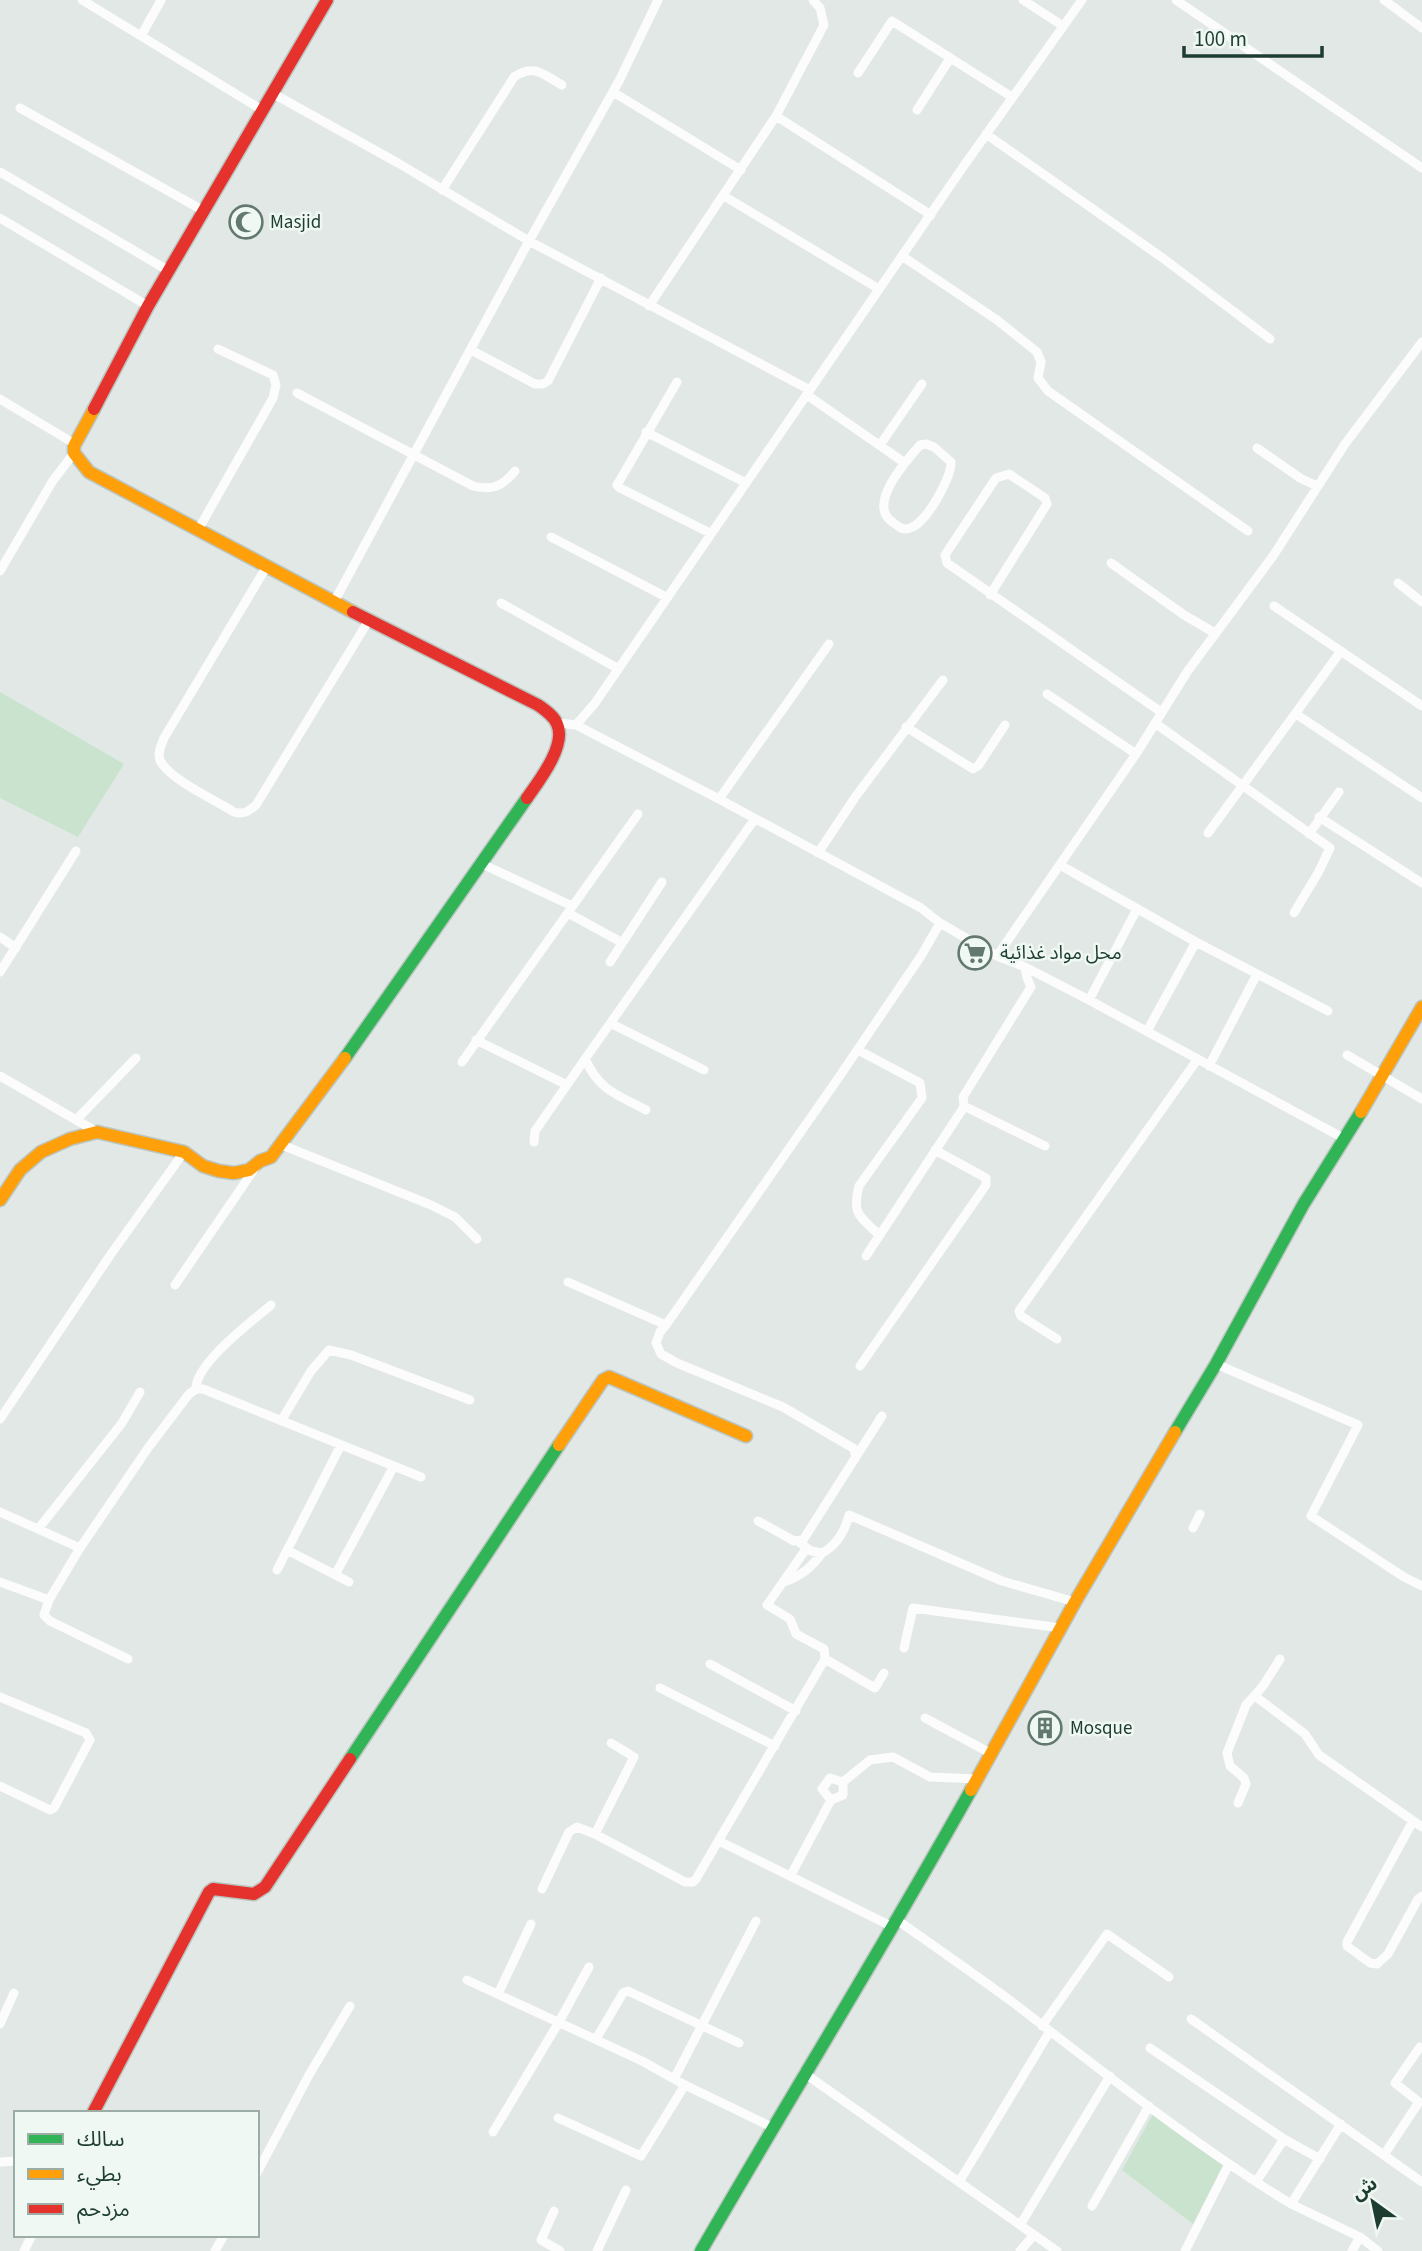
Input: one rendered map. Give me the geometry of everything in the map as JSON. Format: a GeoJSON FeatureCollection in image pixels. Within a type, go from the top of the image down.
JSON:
{"type":"FeatureCollection","features":[{"type":"Feature","properties":{"kind":"street"},"geometry":{"type":"LineString","coordinates":[[82,0],[262,110]]}},
{"type":"Feature","properties":{"kind":"street"},"geometry":{"type":"LineString","coordinates":[[141,36],[161,0]]}},
{"type":"Feature","properties":{"kind":"street"},"geometry":{"type":"LineString","coordinates":[[0,571],[74,448],[148,306],[327,0]]}},
{"type":"Feature","properties":{"kind":"street"},"geometry":{"type":"LineString","coordinates":[[334,602],[529,241],[613,92],[658,0]]}},
{"type":"Feature","properties":{"kind":"street"},"geometry":{"type":"LineString","coordinates":[[649,306],[776,116],[824,25],[820,8],[813,0]]}},
{"type":"Feature","properties":{"kind":"street"},"geometry":{"type":"LineString","coordinates":[[1023,0],[1063,26]]}},
{"type":"Feature","properties":{"kind":"street"},"geometry":{"type":"LineString","coordinates":[[576,725],[586,716],[986,134],[1082,0]]}},
{"type":"Feature","properties":{"kind":"street"},"geometry":{"type":"LineString","coordinates":[[1176,0],[1422,168]]}},
{"type":"Feature","properties":{"kind":"street"},"geometry":{"type":"LineString","coordinates":[[1384,0],[1422,28]]}},
{"type":"Feature","properties":{"kind":"street"},"geometry":{"type":"LineString","coordinates":[[858,73],[892,21],[949,60],[1012,97]]}},
{"type":"Feature","properties":{"kind":"street"},"geometry":{"type":"LineString","coordinates":[[917,110],[949,60]]}},
{"type":"Feature","properties":{"kind":"street"},"geometry":{"type":"LineString","coordinates":[[442,190],[514,77],[533,69],[562,85]]}},
{"type":"Feature","properties":{"kind":"street"},"geometry":{"type":"LineString","coordinates":[[613,92],[741,170]]}},
{"type":"Feature","properties":{"kind":"street"},"geometry":{"type":"LineString","coordinates":[[272,93],[529,241],[808,393],[905,463]]}},
{"type":"Feature","properties":{"kind":"street"},"geometry":{"type":"LineString","coordinates":[[20,108],[204,211]]}},
{"type":"Feature","properties":{"kind":"street"},"geometry":{"type":"LineString","coordinates":[[776,116],[931,215]]}},
{"type":"Feature","properties":{"kind":"street"},"geometry":{"type":"LineString","coordinates":[[986,134],[1270,339]]}},
{"type":"Feature","properties":{"kind":"street"},"geometry":{"type":"LineString","coordinates":[[0,172],[169,271]]}},
{"type":"Feature","properties":{"kind":"street"},"geometry":{"type":"LineString","coordinates":[[724,196],[879,289]]}},
{"type":"Feature","properties":{"kind":"street"},"geometry":{"type":"LineString","coordinates":[[0,218],[148,306]]}},
{"type":"Feature","properties":{"kind":"street"},"geometry":{"type":"LineString","coordinates":[[902,256],[997,320],[1037,352],[1041,362],[1038,378],[1048,391],[1248,531]]}},
{"type":"Feature","properties":{"kind":"street"},"geometry":{"type":"LineString","coordinates":[[471,350],[535,384],[543,384],[548,381],[601,278]]}},
{"type":"Feature","properties":{"kind":"street"},"geometry":{"type":"LineString","coordinates":[[997,957],[1215,633],[1266,565],[1353,433],[1422,342]]}},
{"type":"Feature","properties":{"kind":"street"},"geometry":{"type":"LineString","coordinates":[[198,530],[273,398],[276,385],[273,375],[218,349]]}},
{"type":"Feature","properties":{"kind":"street"},"geometry":{"type":"LineString","coordinates":[[677,382],[617,485],[710,533]]}},
{"type":"Feature","properties":{"kind":"street"},"geometry":{"type":"LineString","coordinates":[[880,445],[922,384]]}},
{"type":"Feature","properties":{"kind":"street"},"geometry":{"type":"LineString","coordinates":[[297,393],[452,476],[484,489],[502,485],[515,471]]}},
{"type":"Feature","properties":{"kind":"street"},"geometry":{"type":"LineString","coordinates":[[0,399],[74,448],[89,472],[334,602],[538,705],[551,713],[559,723],[558,745],[536,785],[271,1157],[260,1161],[249,1170],[233,1173],[203,1166],[184,1152],[97,1132],[0,1076]]}},
{"type":"Feature","properties":{"kind":"street"},"geometry":{"type":"LineString","coordinates":[[646,432],[746,483]]}},
{"type":"Feature","properties":{"kind":"street"},"geometry":{"type":"LineString","coordinates":[[926,444],[934,447],[951,462],[948,482],[918,524],[909,529],[900,528],[885,516],[883,509],[883,498],[905,463],[920,445],[926,444]]}},
{"type":"Feature","properties":{"kind":"street"},"geometry":{"type":"LineString","coordinates":[[1257,448],[1300,478],[1317,486]]}},
{"type":"Feature","properties":{"kind":"street"},"geometry":{"type":"LineString","coordinates":[[990,595],[1047,504],[1045,498],[1009,474],[996,478],[944,559],[949,566],[990,595],[1161,712]]}},
{"type":"Feature","properties":{"kind":"street"},"geometry":{"type":"LineString","coordinates":[[551,537],[666,597]]}},
{"type":"Feature","properties":{"kind":"street"},"geometry":{"type":"LineString","coordinates":[[1111,563],[1184,615],[1215,633]]}},
{"type":"Feature","properties":{"kind":"street"},"geometry":{"type":"LineString","coordinates":[[267,566],[164,738],[159,751],[160,760],[172,775],[234,812],[248,812],[256,805],[369,620]]}},
{"type":"Feature","properties":{"kind":"street"},"geometry":{"type":"LineString","coordinates":[[1398,583],[1422,602]]}},
{"type":"Feature","properties":{"kind":"street"},"geometry":{"type":"LineString","coordinates":[[501,603],[617,668]]}},
{"type":"Feature","properties":{"kind":"street"},"geometry":{"type":"LineString","coordinates":[[1274,606],[1422,706]]}},
{"type":"Feature","properties":{"kind":"street"},"geometry":{"type":"LineString","coordinates":[[719,799],[829,643]]}},
{"type":"Feature","properties":{"kind":"street"},"geometry":{"type":"LineString","coordinates":[[1208,833],[1341,650]]}},
{"type":"Feature","properties":{"kind":"street"},"geometry":{"type":"LineString","coordinates":[[818,853],[906,727],[943,680]]}},
{"type":"Feature","properties":{"kind":"street"},"geometry":{"type":"LineString","coordinates":[[1047,694],[1136,754]]}},
{"type":"Feature","properties":{"kind":"street"},"geometry":{"type":"LineString","coordinates":[[1296,714],[1422,798]]}},
{"type":"Feature","properties":{"kind":"street"},"geometry":{"type":"LineString","coordinates":[[559,723],[576,725],[719,799],[920,908],[997,957],[1025,967],[1089,1000],[1345,1139]]}},
{"type":"Feature","properties":{"kind":"street"},"geometry":{"type":"LineString","coordinates":[[1155,723],[1242,788],[1330,848],[1294,913]]}},
{"type":"Feature","properties":{"kind":"street"},"geometry":{"type":"LineString","coordinates":[[906,727],[973,769],[978,766],[1005,725]]}},
{"type":"Feature","properties":{"kind":"street"},"geometry":{"type":"LineString","coordinates":[[1309,834],[1339,792]]}},
{"type":"Feature","properties":{"kind":"street"},"geometry":{"type":"LineString","coordinates":[[462,1062],[638,814]]}},
{"type":"Feature","properties":{"kind":"street"},"geometry":{"type":"LineString","coordinates":[[1319,817],[1422,883]]}},
{"type":"Feature","properties":{"kind":"street"},"geometry":{"type":"LineString","coordinates":[[534,1142],[535,1131],[565,1084],[612,1024],[754,820]]}},
{"type":"Feature","properties":{"kind":"street"},"geometry":{"type":"LineString","coordinates":[[0,972],[76,851]]}},
{"type":"Feature","properties":{"kind":"street"},"geometry":{"type":"LineString","coordinates":[[480,863],[570,910],[621,942]]}},
{"type":"Feature","properties":{"kind":"street"},"geometry":{"type":"LineString","coordinates":[[1060,865],[1196,942],[1328,1011]]}},
{"type":"Feature","properties":{"kind":"street"},"geometry":{"type":"LineString","coordinates":[[610,962],[662,882]]}},
{"type":"Feature","properties":{"kind":"street"},"geometry":{"type":"LineString","coordinates":[[1089,1000],[1137,909]]}},
{"type":"Feature","properties":{"kind":"street"},"geometry":{"type":"LineString","coordinates":[[856,1456],[853,1448],[783,1407],[661,1354],[656,1343],[660,1332],[858,1050],[940,923]]}},
{"type":"Feature","properties":{"kind":"street"},"geometry":{"type":"LineString","coordinates":[[0,937],[16,948]]}},
{"type":"Feature","properties":{"kind":"street"},"geometry":{"type":"LineString","coordinates":[[1147,1031],[1196,942]]}},
{"type":"Feature","properties":{"kind":"street"},"geometry":{"type":"LineString","coordinates":[[866,1256],[964,1106],[963,1097],[1031,987],[1025,967]]}},
{"type":"Feature","properties":{"kind":"street"},"geometry":{"type":"LineString","coordinates":[[1209,1066],[1257,974]]}},
{"type":"Feature","properties":{"kind":"street"},"geometry":{"type":"LineString","coordinates":[[701,2251],[895,1923],[1075,1602],[1216,1364],[1303,1205],[1422,1007]]}},
{"type":"Feature","properties":{"kind":"street"},"geometry":{"type":"LineString","coordinates":[[612,1024],[704,1070]]}},
{"type":"Feature","properties":{"kind":"street"},"geometry":{"type":"LineString","coordinates":[[476,1040],[565,1084]]}},
{"type":"Feature","properties":{"kind":"street"},"geometry":{"type":"LineString","coordinates":[[858,1050],[919,1083],[922,1098],[859,1186],[855,1203],[858,1215],[879,1235]]}},
{"type":"Feature","properties":{"kind":"street"},"geometry":{"type":"LineString","coordinates":[[1347,1055],[1422,1099]]}},
{"type":"Feature","properties":{"kind":"street"},"geometry":{"type":"LineString","coordinates":[[76,1120],[136,1058]]}},
{"type":"Feature","properties":{"kind":"street"},"geometry":{"type":"LineString","coordinates":[[585,1059],[593,1077],[602,1087],[646,1110]]}},
{"type":"Feature","properties":{"kind":"street"},"geometry":{"type":"LineString","coordinates":[[1057,1339],[1021,1316],[1019,1311],[1197,1060]]}},
{"type":"Feature","properties":{"kind":"street"},"geometry":{"type":"LineString","coordinates":[[964,1106],[1045,1146]]}},
{"type":"Feature","properties":{"kind":"street"},"geometry":{"type":"LineString","coordinates":[[0,1200],[20,1170],[41,1152],[70,1139],[97,1132]]}},
{"type":"Feature","properties":{"kind":"street"},"geometry":{"type":"LineString","coordinates":[[282,1145],[431,1205],[455,1217],[477,1239]]}},
{"type":"Feature","properties":{"kind":"street"},"geometry":{"type":"LineString","coordinates":[[860,1366],[986,1185],[986,1178],[935,1150]]}},
{"type":"Feature","properties":{"kind":"street"},"geometry":{"type":"LineString","coordinates":[[0,1419],[111,1254],[184,1152]]}},
{"type":"Feature","properties":{"kind":"street"},"geometry":{"type":"LineString","coordinates":[[174,1285],[260,1161]]}},
{"type":"Feature","properties":{"kind":"street"},"geometry":{"type":"LineString","coordinates":[[568,1282],[666,1325]]}},
{"type":"Feature","properties":{"kind":"street"},"geometry":{"type":"LineString","coordinates":[[196,1389],[196,1382],[202,1371],[235,1335],[271,1305]]}},
{"type":"Feature","properties":{"kind":"street"},"geometry":{"type":"LineString","coordinates":[[281,1421],[312,1371],[329,1350],[351,1355],[470,1400]]}},
{"type":"Feature","properties":{"kind":"street"},"geometry":{"type":"LineString","coordinates":[[1216,1364],[1359,1425],[1311,1516],[1422,1586]]}},
{"type":"Feature","properties":{"kind":"street"},"geometry":{"type":"LineString","coordinates":[[94,2111],[209,1892],[212,1888],[254,1894],[265,1887],[471,1574],[603,1380],[609,1377],[617,1380],[746,1436]]}},
{"type":"Feature","properties":{"kind":"street"},"geometry":{"type":"LineString","coordinates":[[196,1389],[421,1476]]}},
{"type":"Feature","properties":{"kind":"street"},"geometry":{"type":"LineString","coordinates":[[128,1659],[50,1621],[44,1615],[49,1600],[80,1548],[148,1448],[189,1394],[196,1389]]}},
{"type":"Feature","properties":{"kind":"street"},"geometry":{"type":"LineString","coordinates":[[39,1528],[122,1423],[140,1392]]}},
{"type":"Feature","properties":{"kind":"street"},"geometry":{"type":"LineString","coordinates":[[542,1889],[569,1832],[577,1827],[688,1883],[696,1879],[825,1658],[824,1649],[796,1634],[790,1619],[767,1605],[782,1583],[803,1541],[882,1416]]}},
{"type":"Feature","properties":{"kind":"street"},"geometry":{"type":"LineString","coordinates":[[277,1570],[341,1445]]}},
{"type":"Feature","properties":{"kind":"street"},"geometry":{"type":"LineString","coordinates":[[335,1575],[394,1466]]}},
{"type":"Feature","properties":{"kind":"street"},"geometry":{"type":"LineString","coordinates":[[0,1513],[80,1548]]}},
{"type":"Feature","properties":{"kind":"street"},"geometry":{"type":"LineString","coordinates":[[1194,1528],[1200,1514]]}},
{"type":"Feature","properties":{"kind":"street"},"geometry":{"type":"LineString","coordinates":[[782,1583],[799,1577],[835,1543],[845,1529],[849,1515],[1002,1581],[1075,1602]]}},
{"type":"Feature","properties":{"kind":"street"},"geometry":{"type":"LineString","coordinates":[[758,1521],[822,1553]]}},
{"type":"Feature","properties":{"kind":"street"},"geometry":{"type":"LineString","coordinates":[[287,1550],[349,1582]]}},
{"type":"Feature","properties":{"kind":"street"},"geometry":{"type":"LineString","coordinates":[[0,1582],[49,1600]]}},
{"type":"Feature","properties":{"kind":"street"},"geometry":{"type":"LineString","coordinates":[[904,1648],[913,1608],[1060,1629]]}},
{"type":"Feature","properties":{"kind":"street"},"geometry":{"type":"LineString","coordinates":[[825,1658],[875,1688],[884,1673]]}},
{"type":"Feature","properties":{"kind":"street"},"geometry":{"type":"LineString","coordinates":[[1238,1803],[1246,1784],[1230,1766],[1227,1753],[1246,1705],[1280,1659]]}},
{"type":"Feature","properties":{"kind":"street"},"geometry":{"type":"LineString","coordinates":[[710,1664],[796,1711]]}},
{"type":"Feature","properties":{"kind":"street"},"geometry":{"type":"LineString","coordinates":[[660,1688],[775,1746]]}},
{"type":"Feature","properties":{"kind":"street"},"geometry":{"type":"LineString","coordinates":[[1255,1696],[1305,1734],[1319,1755],[1422,1827]]}},
{"type":"Feature","properties":{"kind":"street"},"geometry":{"type":"LineString","coordinates":[[0,1697],[86,1734],[90,1740],[54,1808],[50,1810],[0,1786]]}},
{"type":"Feature","properties":{"kind":"street"},"geometry":{"type":"LineString","coordinates":[[925,1718],[992,1754]]}},
{"type":"Feature","properties":{"kind":"street"},"geometry":{"type":"LineString","coordinates":[[595,1834],[634,1757],[611,1743]]}},
{"type":"Feature","properties":{"kind":"street"},"geometry":{"type":"LineString","coordinates":[[843,1782],[870,1760],[893,1757],[930,1777],[977,1779]]}},
{"type":"Feature","properties":{"kind":"street"},"geometry":{"type":"LineString","coordinates":[[831,1800],[822,1789],[826,1783],[830,1778],[843,1782]]}},
{"type":"Feature","properties":{"kind":"street"},"geometry":{"type":"LineString","coordinates":[[791,1875],[831,1800],[843,1795],[843,1782]]}},
{"type":"Feature","properties":{"kind":"street"},"geometry":{"type":"LineString","coordinates":[[1413,1821],[1347,1946],[1370,1963],[1377,1964],[1388,1954],[1422,1896]]}},
{"type":"Feature","properties":{"kind":"street"},"geometry":{"type":"LineString","coordinates":[[719,1841],[895,1923],[976,1975],[1229,2164],[1291,2204],[1360,2237],[1378,2251]]}},
{"type":"Feature","properties":{"kind":"street"},"geometry":{"type":"LineString","coordinates":[[674,2079],[756,1921]]}},
{"type":"Feature","properties":{"kind":"street"},"geometry":{"type":"LineString","coordinates":[[498,1994],[531,1924]]}},
{"type":"Feature","properties":{"kind":"street"},"geometry":{"type":"LineString","coordinates":[[959,2182],[1046,2028],[1107,1934],[1169,1977]]}},
{"type":"Feature","properties":{"kind":"street"},"geometry":{"type":"LineString","coordinates":[[493,2132],[589,1967]]}},
{"type":"Feature","properties":{"kind":"street"},"geometry":{"type":"LineString","coordinates":[[467,1979],[642,2061],[774,2128]]}},
{"type":"Feature","properties":{"kind":"street"},"geometry":{"type":"LineString","coordinates":[[596,2039],[626,1991],[739,2043]]}},
{"type":"Feature","properties":{"kind":"street"},"geometry":{"type":"LineString","coordinates":[[0,2024],[14,1993]]}},
{"type":"Feature","properties":{"kind":"street"},"geometry":{"type":"LineString","coordinates":[[259,2169],[309,2075],[350,2006]]}},
{"type":"Feature","properties":{"kind":"street"},"geometry":{"type":"LineString","coordinates":[[1191,2019],[1422,2182]]}},
{"type":"Feature","properties":{"kind":"street"},"geometry":{"type":"LineString","coordinates":[[1384,2155],[1421,2103],[1395,2083],[1420,2047]]}},
{"type":"Feature","properties":{"kind":"street"},"geometry":{"type":"LineString","coordinates":[[1150,2048],[1284,2139],[1320,2159]]}},
{"type":"Feature","properties":{"kind":"street"},"geometry":{"type":"LineString","coordinates":[[804,2073],[1057,2251]]}},
{"type":"Feature","properties":{"kind":"street"},"geometry":{"type":"LineString","coordinates":[[1020,2225],[1110,2076]]}},
{"type":"Feature","properties":{"kind":"street"},"geometry":{"type":"LineString","coordinates":[[558,2118],[641,2156],[685,2085]]}},
{"type":"Feature","properties":{"kind":"street"},"geometry":{"type":"LineString","coordinates":[[1092,2206],[1149,2106]]}},
{"type":"Feature","properties":{"kind":"street"},"geometry":{"type":"LineString","coordinates":[[1291,2204],[1341,2124]]}},
{"type":"Feature","properties":{"kind":"street"},"geometry":{"type":"LineString","coordinates":[[1256,2182],[1284,2139]]}},
{"type":"Feature","properties":{"kind":"street"},"geometry":{"type":"LineString","coordinates":[[1185,2251],[1229,2164]]}},
{"type":"Feature","properties":{"kind":"street"},"geometry":{"type":"LineString","coordinates":[[597,2251],[626,2190]]}},
{"type":"Feature","properties":{"kind":"street"},"geometry":{"type":"LineString","coordinates":[[554,2211],[541,2238],[542,2242],[560,2251]]}},
{"type":"Feature","properties":{"kind":"street"},"geometry":{"type":"LineString","coordinates":[[1020,2251],[1034,2235]]}},
{"type":"Feature","properties":{"kind":"street"},"geometry":{"type":"LineString","coordinates":[[1352,2251],[1360,2237]]}},
{"type":"Feature","properties":{"kind":"green space"},"geometry":{"type":"Polygon","coordinates":[[[0,692],[124,764],[78,837],[0,798],[0,692]]]}},
{"type":"Feature","properties":{"kind":"green space"},"geometry":{"type":"Polygon","coordinates":[[[1153,2114],[1225,2161],[1193,2224],[1122,2170],[1153,2114]]]}},
{"type":"Feature","properties":{"kind":"traffic: fast"},"geometry":{"type":"LineString","coordinates":[[345,1058],[527,798]]}},
{"type":"Feature","properties":{"kind":"traffic: fast"},"geometry":{"type":"LineString","coordinates":[[1175,1432],[1216,1364],[1303,1205],[1361,1112]]}},
{"type":"Feature","properties":{"kind":"traffic: fast"},"geometry":{"type":"LineString","coordinates":[[350,1759],[559,1445]]}},
{"type":"Feature","properties":{"kind":"traffic: fast"},"geometry":{"type":"LineString","coordinates":[[701,2251],[971,1790]]}},
{"type":"Feature","properties":{"kind":"traffic: slow"},"geometry":{"type":"LineString","coordinates":[[94,409],[74,446],[74,453],[89,472],[353,612]]}},
{"type":"Feature","properties":{"kind":"traffic: slow"},"geometry":{"type":"LineString","coordinates":[[1361,1112],[1422,1007]]}},
{"type":"Feature","properties":{"kind":"traffic: slow"},"geometry":{"type":"LineString","coordinates":[[0,1200],[20,1170],[41,1152],[70,1139],[97,1132],[184,1152],[203,1166],[219,1171],[234,1173],[249,1170],[260,1161],[271,1157],[345,1058]]}},
{"type":"Feature","properties":{"kind":"traffic: slow"},"geometry":{"type":"LineString","coordinates":[[559,1445],[603,1380],[609,1377],[746,1436]]}},
{"type":"Feature","properties":{"kind":"traffic: slow"},"geometry":{"type":"LineString","coordinates":[[971,1790],[1075,1602],[1175,1432]]}},
{"type":"Feature","properties":{"kind":"traffic: jam"},"geometry":{"type":"LineString","coordinates":[[94,409],[148,306],[327,0]]}},
{"type":"Feature","properties":{"kind":"traffic: jam"},"geometry":{"type":"LineString","coordinates":[[353,612],[538,705],[552,716],[559,733],[555,752],[527,798]]}},
{"type":"Feature","properties":{"kind":"traffic: jam"},"geometry":{"type":"LineString","coordinates":[[94,2111],[209,1892],[213,1889],[254,1894],[265,1887],[350,1759]]}},
{"type":"Feature","properties":{"kind":"place","name":"Masjid"},"geometry":{"type":"Point","coordinates":[246,222]}},
{"type":"Feature","properties":{"kind":"place","name":"محل مواد غذائية"},"geometry":{"type":"Point","coordinates":[975,953]}},
{"type":"Feature","properties":{"kind":"place","name":"Mosque"},"geometry":{"type":"Point","coordinates":[1045,1728]}}]}
